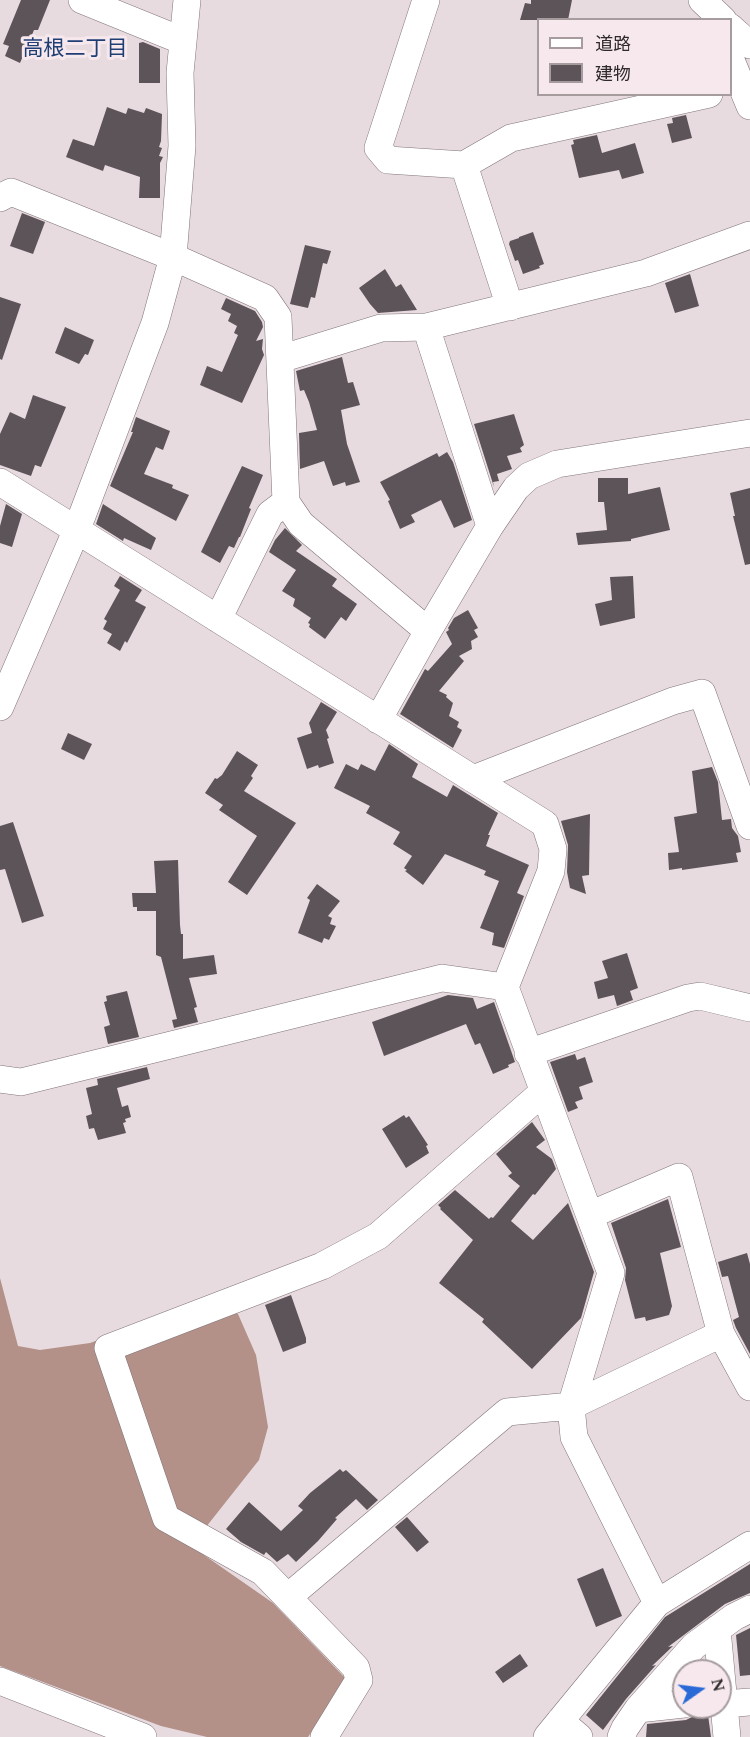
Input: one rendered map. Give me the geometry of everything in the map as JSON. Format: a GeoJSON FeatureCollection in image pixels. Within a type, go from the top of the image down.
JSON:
{"type":"FeatureCollection","features":[{"type":"Feature","properties":{"kind":"street"},"geometry":{"type":"LineString","coordinates":[[82,0],[183,41]]}},
{"type":"Feature","properties":{"kind":"street"},"geometry":{"type":"LineString","coordinates":[[0,707],[77,530],[155,323],[173,257],[182,146],[180,72],[187,0]]}},
{"type":"Feature","properties":{"kind":"street"},"geometry":{"type":"LineString","coordinates":[[426,0],[378,148],[388,160],[464,165],[511,138],[699,96]]}},
{"type":"Feature","properties":{"kind":"street"},"geometry":{"type":"LineString","coordinates":[[732,29],[750,45]]}},
{"type":"Feature","properties":{"kind":"street"},"geometry":{"type":"LineString","coordinates":[[732,64],[741,93]]}},
{"type":"Feature","properties":{"kind":"street"},"geometry":{"type":"LineString","coordinates":[[464,165],[510,307]]}},
{"type":"Feature","properties":{"kind":"street"},"geometry":{"type":"LineString","coordinates":[[0,198],[11,192],[173,257],[265,298],[278,317],[286,502],[300,524],[428,631]]}},
{"type":"Feature","properties":{"kind":"street"},"geometry":{"type":"LineString","coordinates":[[279,359],[381,328],[426,327],[646,273],[750,235]]}},
{"type":"Feature","properties":{"kind":"street"},"geometry":{"type":"LineString","coordinates":[[426,327],[490,526]]}},
{"type":"Feature","properties":{"kind":"street"},"geometry":{"type":"LineString","coordinates":[[378,720],[490,526],[516,488],[530,476],[557,464],[750,433]]}},
{"type":"Feature","properties":{"kind":"street"},"geometry":{"type":"LineString","coordinates":[[0,482],[545,824],[553,849],[551,871],[505,987],[542,1093],[611,1273],[571,1406],[574,1437],[657,1603]]}},
{"type":"Feature","properties":{"kind":"street"},"geometry":{"type":"LineString","coordinates":[[218,619],[270,514],[286,502]]}},
{"type":"Feature","properties":{"kind":"street"},"geometry":{"type":"LineString","coordinates":[[473,779],[673,701],[702,693],[750,826]]}},
{"type":"Feature","properties":{"kind":"street"},"geometry":{"type":"LineString","coordinates":[[0,1079],[21,1082],[442,978],[505,987]]}},
{"type":"Feature","properties":{"kind":"street"},"geometry":{"type":"LineString","coordinates":[[528,1053],[688,998],[700,996],[750,1008]]}},
{"type":"Feature","properties":{"kind":"street"},"geometry":{"type":"LineString","coordinates":[[324,1737],[359,1680],[356,1668],[263,1572],[166,1518],[108,1348],[322,1266],[378,1236],[542,1093]]}},
{"type":"Feature","properties":{"kind":"street"},"geometry":{"type":"LineString","coordinates":[[590,1215],[679,1177],[721,1334],[750,1387]]}},
{"type":"Feature","properties":{"kind":"street"},"geometry":{"type":"LineString","coordinates":[[288,1598],[507,1412],[571,1406],[721,1334]]}},
{"type":"Feature","properties":{"kind":"street"},"geometry":{"type":"LineString","coordinates":[[562,1732],[657,1603],[750,1545]]}},
{"type":"Feature","properties":{"kind":"street"},"geometry":{"type":"LineString","coordinates":[[621,1737],[638,1708],[694,1646],[750,1609]]}},
{"type":"Feature","properties":{"kind":"street"},"geometry":{"type":"LineString","coordinates":[[717,1629],[722,1659]]}},
{"type":"Feature","properties":{"kind":"street"},"geometry":{"type":"LineString","coordinates":[[0,1681],[142,1737]]}},
{"type":"Feature","properties":{"kind":"street"},"geometry":{"type":"LineString","coordinates":[[638,1708],[672,1705]]}},
{"type":"Feature","properties":{"kind":"street"},"geometry":{"type":"LineString","coordinates":[[727,1737],[728,1719]]}},
{"type":"Feature","properties":{"kind":"shaded area"},"geometry":{"type":"Polygon","coordinates":[[[0,1278],[18,1346],[40,1350],[90,1343],[213,1298],[238,1314],[256,1355],[268,1427],[259,1460],[191,1546],[273,1603],[347,1680],[308,1737],[207,1737],[161,1726],[0,1666],[0,1278]]]}},
{"type":"Feature","properties":{"kind":"building"},"geometry":{"type":"Polygon","coordinates":[[[21,0],[50,0],[38,30],[34,30],[20,63],[5,56],[9,46],[3,44],[21,0]]]}},
{"type":"Feature","properties":{"kind":"building"},"geometry":{"type":"Polygon","coordinates":[[[531,0],[572,0],[568,18],[520,20],[525,3],[531,4],[531,0]]]}},
{"type":"Feature","properties":{"kind":"building"},"geometry":{"type":"Polygon","coordinates":[[[143,42],[160,49],[160,83],[139,83],[139,43],[143,42]]]}},
{"type":"Feature","properties":{"kind":"building"},"geometry":{"type":"Polygon","coordinates":[[[107,107],[126,114],[128,108],[144,113],[146,108],[162,114],[159,147],[162,148],[159,156],[163,157],[160,163],[160,198],[139,198],[140,177],[105,165],[103,171],[66,157],[73,139],[94,146],[107,107]]]}},
{"type":"Feature","properties":{"kind":"building"},"geometry":{"type":"Polygon","coordinates":[[[686,115],[692,138],[672,143],[667,124],[673,123],[672,118],[686,115]]]}},
{"type":"Feature","properties":{"kind":"building"},"geometry":{"type":"Polygon","coordinates":[[[597,135],[602,153],[635,143],[644,173],[622,179],[619,170],[579,178],[571,145],[574,144],[573,140],[597,135]]]}},
{"type":"Feature","properties":{"kind":"building"},"geometry":{"type":"Polygon","coordinates":[[[22,213],[45,222],[33,254],[10,246],[22,213]]]}},
{"type":"Feature","properties":{"kind":"building"},"geometry":{"type":"Polygon","coordinates":[[[533,232],[544,264],[539,266],[540,268],[523,274],[509,244],[510,241],[533,232]]]}},
{"type":"Feature","properties":{"kind":"building"},"geometry":{"type":"Polygon","coordinates":[[[305,245],[331,251],[327,264],[323,263],[315,298],[311,297],[308,308],[290,304],[305,245]]]}},
{"type":"Feature","properties":{"kind":"building"},"geometry":{"type":"Polygon","coordinates":[[[385,269],[396,287],[401,284],[417,310],[378,313],[370,304],[359,288],[385,269]]]}},
{"type":"Feature","properties":{"kind":"building"},"geometry":{"type":"Polygon","coordinates":[[[690,274],[699,306],[675,313],[665,283],[690,274]]]}},
{"type":"Feature","properties":{"kind":"building"},"geometry":{"type":"Polygon","coordinates":[[[0,297],[21,304],[2,360],[0,359],[0,297]]]}},
{"type":"Feature","properties":{"kind":"building"},"geometry":{"type":"Polygon","coordinates":[[[226,298],[255,311],[263,327],[256,341],[263,339],[264,355],[242,403],[200,385],[207,366],[222,372],[238,335],[234,333],[237,326],[228,321],[231,314],[221,309],[226,298]]]}},
{"type":"Feature","properties":{"kind":"building"},"geometry":{"type":"Polygon","coordinates":[[[65,327],[94,340],[88,355],[85,354],[79,364],[55,353],[65,327]]]}},
{"type":"Feature","properties":{"kind":"building"},"geometry":{"type":"Polygon","coordinates":[[[342,357],[348,383],[353,382],[360,405],[341,410],[347,444],[360,482],[346,486],[345,482],[333,486],[324,461],[300,469],[299,433],[317,430],[304,390],[300,391],[296,371],[342,357]]]}},
{"type":"Feature","properties":{"kind":"building"},"geometry":{"type":"Polygon","coordinates":[[[33,395],[66,407],[41,467],[35,465],[31,476],[0,465],[0,434],[10,412],[25,419],[33,395]]]}},
{"type":"Feature","properties":{"kind":"building"},"geometry":{"type":"Polygon","coordinates":[[[514,414],[524,445],[520,448],[522,452],[507,456],[512,469],[497,474],[499,481],[493,482],[494,487],[474,424],[514,414]]]}},
{"type":"Feature","properties":{"kind":"building"},"geometry":{"type":"Polygon","coordinates":[[[136,417],[170,431],[163,450],[156,447],[144,474],[173,485],[172,488],[189,495],[176,521],[110,486],[133,432],[131,432],[136,417]]]}},
{"type":"Feature","properties":{"kind":"building"},"geometry":{"type":"Polygon","coordinates":[[[447,452],[453,462],[472,520],[454,528],[441,500],[411,515],[415,522],[400,529],[388,501],[390,500],[380,482],[437,453],[439,457],[447,452]]]}},
{"type":"Feature","properties":{"kind":"building"},"geometry":{"type":"Polygon","coordinates":[[[242,466],[263,475],[240,537],[234,548],[229,546],[220,563],[201,552],[242,466]]]}},
{"type":"Feature","properties":{"kind":"building"},"geometry":{"type":"Polygon","coordinates":[[[598,478],[628,478],[628,494],[660,487],[670,530],[631,539],[631,541],[578,545],[576,533],[607,530],[604,502],[598,502],[598,478]]]}},
{"type":"Feature","properties":{"kind":"building"},"geometry":{"type":"Polygon","coordinates":[[[750,488],[750,564],[745,565],[730,493],[750,488]]]}},
{"type":"Feature","properties":{"kind":"building"},"geometry":{"type":"Polygon","coordinates":[[[6,504],[22,514],[12,547],[0,543],[0,526],[6,504]]]}},
{"type":"Feature","properties":{"kind":"building"},"geometry":{"type":"Polygon","coordinates":[[[103,504],[156,538],[151,550],[124,538],[123,541],[96,524],[103,504]]]}},
{"type":"Feature","properties":{"kind":"building"},"geometry":{"type":"Polygon","coordinates":[[[285,528],[302,545],[296,551],[337,579],[332,586],[357,604],[346,621],[341,617],[325,639],[309,627],[308,623],[311,618],[293,606],[295,599],[282,591],[296,570],[269,552],[285,528]]]}},
{"type":"Feature","properties":{"kind":"building"},"geometry":{"type":"Polygon","coordinates":[[[120,576],[142,590],[135,601],[146,607],[127,643],[125,641],[120,651],[107,643],[112,634],[103,629],[107,621],[104,619],[120,590],[114,586],[120,576]]]}},
{"type":"Feature","properties":{"kind":"building"},"geometry":{"type":"Polygon","coordinates":[[[633,576],[635,618],[600,626],[595,604],[612,600],[610,577],[633,576]]]}},
{"type":"Feature","properties":{"kind":"building"},"geometry":{"type":"Polygon","coordinates":[[[468,610],[478,628],[474,630],[478,637],[471,641],[472,649],[459,656],[464,661],[439,691],[447,695],[446,697],[453,703],[449,716],[459,722],[457,727],[462,730],[453,748],[400,714],[425,669],[428,671],[452,644],[446,632],[454,618],[468,610]]]}},
{"type":"Feature","properties":{"kind":"building"},"geometry":{"type":"Polygon","coordinates":[[[321,702],[337,712],[326,730],[334,763],[307,769],[297,738],[312,733],[309,723],[321,702]]]}},
{"type":"Feature","properties":{"kind":"building"},"geometry":{"type":"Polygon","coordinates":[[[68,733],[92,744],[84,760],[61,749],[68,733]]]}},
{"type":"Feature","properties":{"kind":"building"},"geometry":{"type":"Polygon","coordinates":[[[389,744],[418,764],[412,777],[447,797],[453,785],[498,813],[488,835],[490,835],[486,846],[529,865],[517,893],[524,896],[504,948],[492,945],[494,933],[480,928],[499,881],[484,875],[486,871],[445,854],[423,885],[405,871],[407,870],[404,868],[412,856],[393,844],[400,832],[366,813],[370,806],[334,788],[346,764],[358,770],[361,764],[375,771],[389,744]]]}},
{"type":"Feature","properties":{"kind":"building"},"geometry":{"type":"Polygon","coordinates":[[[237,751],[258,765],[244,791],[296,823],[247,895],[228,882],[257,836],[219,810],[223,805],[205,793],[215,778],[222,775],[237,751]]]}},
{"type":"Feature","properties":{"kind":"building"},"geometry":{"type":"Polygon","coordinates":[[[712,767],[718,782],[722,820],[731,819],[732,828],[738,836],[741,852],[736,853],[738,862],[669,870],[668,853],[679,852],[674,817],[697,813],[692,771],[712,767]]]}},
{"type":"Feature","properties":{"kind":"building"},"geometry":{"type":"Polygon","coordinates":[[[590,814],[589,875],[582,876],[586,894],[570,888],[567,872],[568,845],[561,821],[590,814]]]}},
{"type":"Feature","properties":{"kind":"building"},"geometry":{"type":"Polygon","coordinates":[[[13,822],[44,916],[22,923],[5,869],[0,870],[0,826],[13,822]]]}},
{"type":"Feature","properties":{"kind":"building"},"geometry":{"type":"Polygon","coordinates":[[[178,860],[183,959],[214,955],[217,974],[189,978],[197,1007],[194,1008],[198,1022],[174,1028],[172,1020],[177,1019],[161,957],[156,955],[156,911],[137,911],[137,907],[133,907],[132,893],[156,893],[154,861],[178,860]]]}},
{"type":"Feature","properties":{"kind":"building"},"geometry":{"type":"Polygon","coordinates":[[[317,884],[340,901],[328,916],[332,918],[330,924],[336,926],[329,940],[324,938],[322,943],[298,933],[310,900],[307,898],[317,884]]]}},
{"type":"Feature","properties":{"kind":"building"},"geometry":{"type":"Polygon","coordinates":[[[627,953],[638,988],[630,991],[633,1000],[617,1006],[614,995],[598,999],[594,982],[608,978],[602,961],[627,953]]]}},
{"type":"Feature","properties":{"kind":"building"},"geometry":{"type":"Polygon","coordinates":[[[127,991],[139,1037],[108,1044],[104,1027],[110,1025],[104,1002],[107,1001],[106,996],[127,991]]]}},
{"type":"Feature","properties":{"kind":"building"},"geometry":{"type":"Polygon","coordinates":[[[448,995],[473,998],[477,1009],[494,1002],[515,1062],[493,1074],[480,1043],[475,1045],[466,1024],[384,1056],[372,1022],[448,995]]]}},
{"type":"Feature","properties":{"kind":"building"},"geometry":{"type":"Polygon","coordinates":[[[575,1054],[577,1060],[585,1057],[593,1082],[579,1087],[583,1099],[575,1102],[578,1108],[568,1112],[550,1062],[575,1054]]]}},
{"type":"Feature","properties":{"kind":"building"},"geometry":{"type":"Polygon","coordinates":[[[147,1067],[150,1079],[117,1088],[122,1107],[128,1105],[131,1117],[125,1119],[126,1122],[123,1123],[126,1133],[98,1140],[94,1128],[89,1129],[86,1116],[92,1114],[86,1088],[98,1085],[97,1079],[147,1067]]]}},
{"type":"Feature","properties":{"kind":"building"},"geometry":{"type":"Polygon","coordinates":[[[404,1115],[406,1118],[409,1116],[428,1145],[426,1146],[429,1153],[406,1168],[382,1129],[404,1115]]]}},
{"type":"Feature","properties":{"kind":"building"},"geometry":{"type":"Polygon","coordinates":[[[532,1122],[545,1140],[536,1147],[552,1159],[556,1169],[511,1221],[533,1240],[568,1203],[594,1272],[581,1318],[532,1369],[482,1322],[484,1319],[439,1283],[473,1240],[438,1205],[455,1190],[489,1219],[493,1218],[520,1186],[508,1176],[512,1173],[496,1154],[532,1122]]]}},
{"type":"Feature","properties":{"kind":"building"},"geometry":{"type":"Polygon","coordinates":[[[668,1199],[681,1247],[660,1253],[672,1306],[669,1315],[646,1321],[645,1317],[635,1319],[625,1280],[626,1268],[611,1223],[668,1199]]]}},
{"type":"Feature","properties":{"kind":"building"},"geometry":{"type":"Polygon","coordinates":[[[747,1253],[750,1264],[750,1354],[733,1320],[739,1317],[728,1276],[722,1277],[718,1262],[747,1253]]]}},
{"type":"Feature","properties":{"kind":"building"},"geometry":{"type":"Polygon","coordinates":[[[291,1295],[306,1343],[283,1352],[265,1305],[291,1295]]]}},
{"type":"Feature","properties":{"kind":"building"},"geometry":{"type":"Polygon","coordinates":[[[340,1469],[343,1472],[346,1470],[378,1500],[367,1510],[356,1499],[335,1518],[337,1519],[318,1541],[296,1562],[288,1554],[277,1562],[266,1552],[264,1555],[241,1542],[226,1529],[249,1502],[281,1531],[303,1510],[298,1506],[310,1493],[340,1469]]]}},
{"type":"Feature","properties":{"kind":"building"},"geometry":{"type":"Polygon","coordinates":[[[407,1517],[429,1542],[417,1552],[395,1527],[407,1517]]]}},
{"type":"Feature","properties":{"kind":"building"},"geometry":{"type":"Polygon","coordinates":[[[750,1564],[750,1593],[725,1604],[668,1647],[673,1646],[652,1666],[656,1665],[603,1730],[586,1715],[665,1617],[750,1564]]]}},
{"type":"Feature","properties":{"kind":"building"},"geometry":{"type":"Polygon","coordinates":[[[603,1568],[622,1616],[596,1627],[577,1579],[603,1568]]]}},
{"type":"Feature","properties":{"kind":"building"},"geometry":{"type":"Polygon","coordinates":[[[750,1628],[750,1675],[740,1676],[736,1635],[750,1628]]]}},
{"type":"Feature","properties":{"kind":"building"},"geometry":{"type":"Polygon","coordinates":[[[520,1654],[528,1666],[503,1683],[495,1672],[520,1654]]]}},
{"type":"Feature","properties":{"kind":"building"},"geometry":{"type":"Polygon","coordinates":[[[709,1719],[711,1737],[646,1737],[647,1724],[709,1719]]]}},
{"type":"Feature","properties":{"kind":"district","name":"高根二丁目"},"geometry":{"type":"Point","coordinates":[75,51]}}]}
